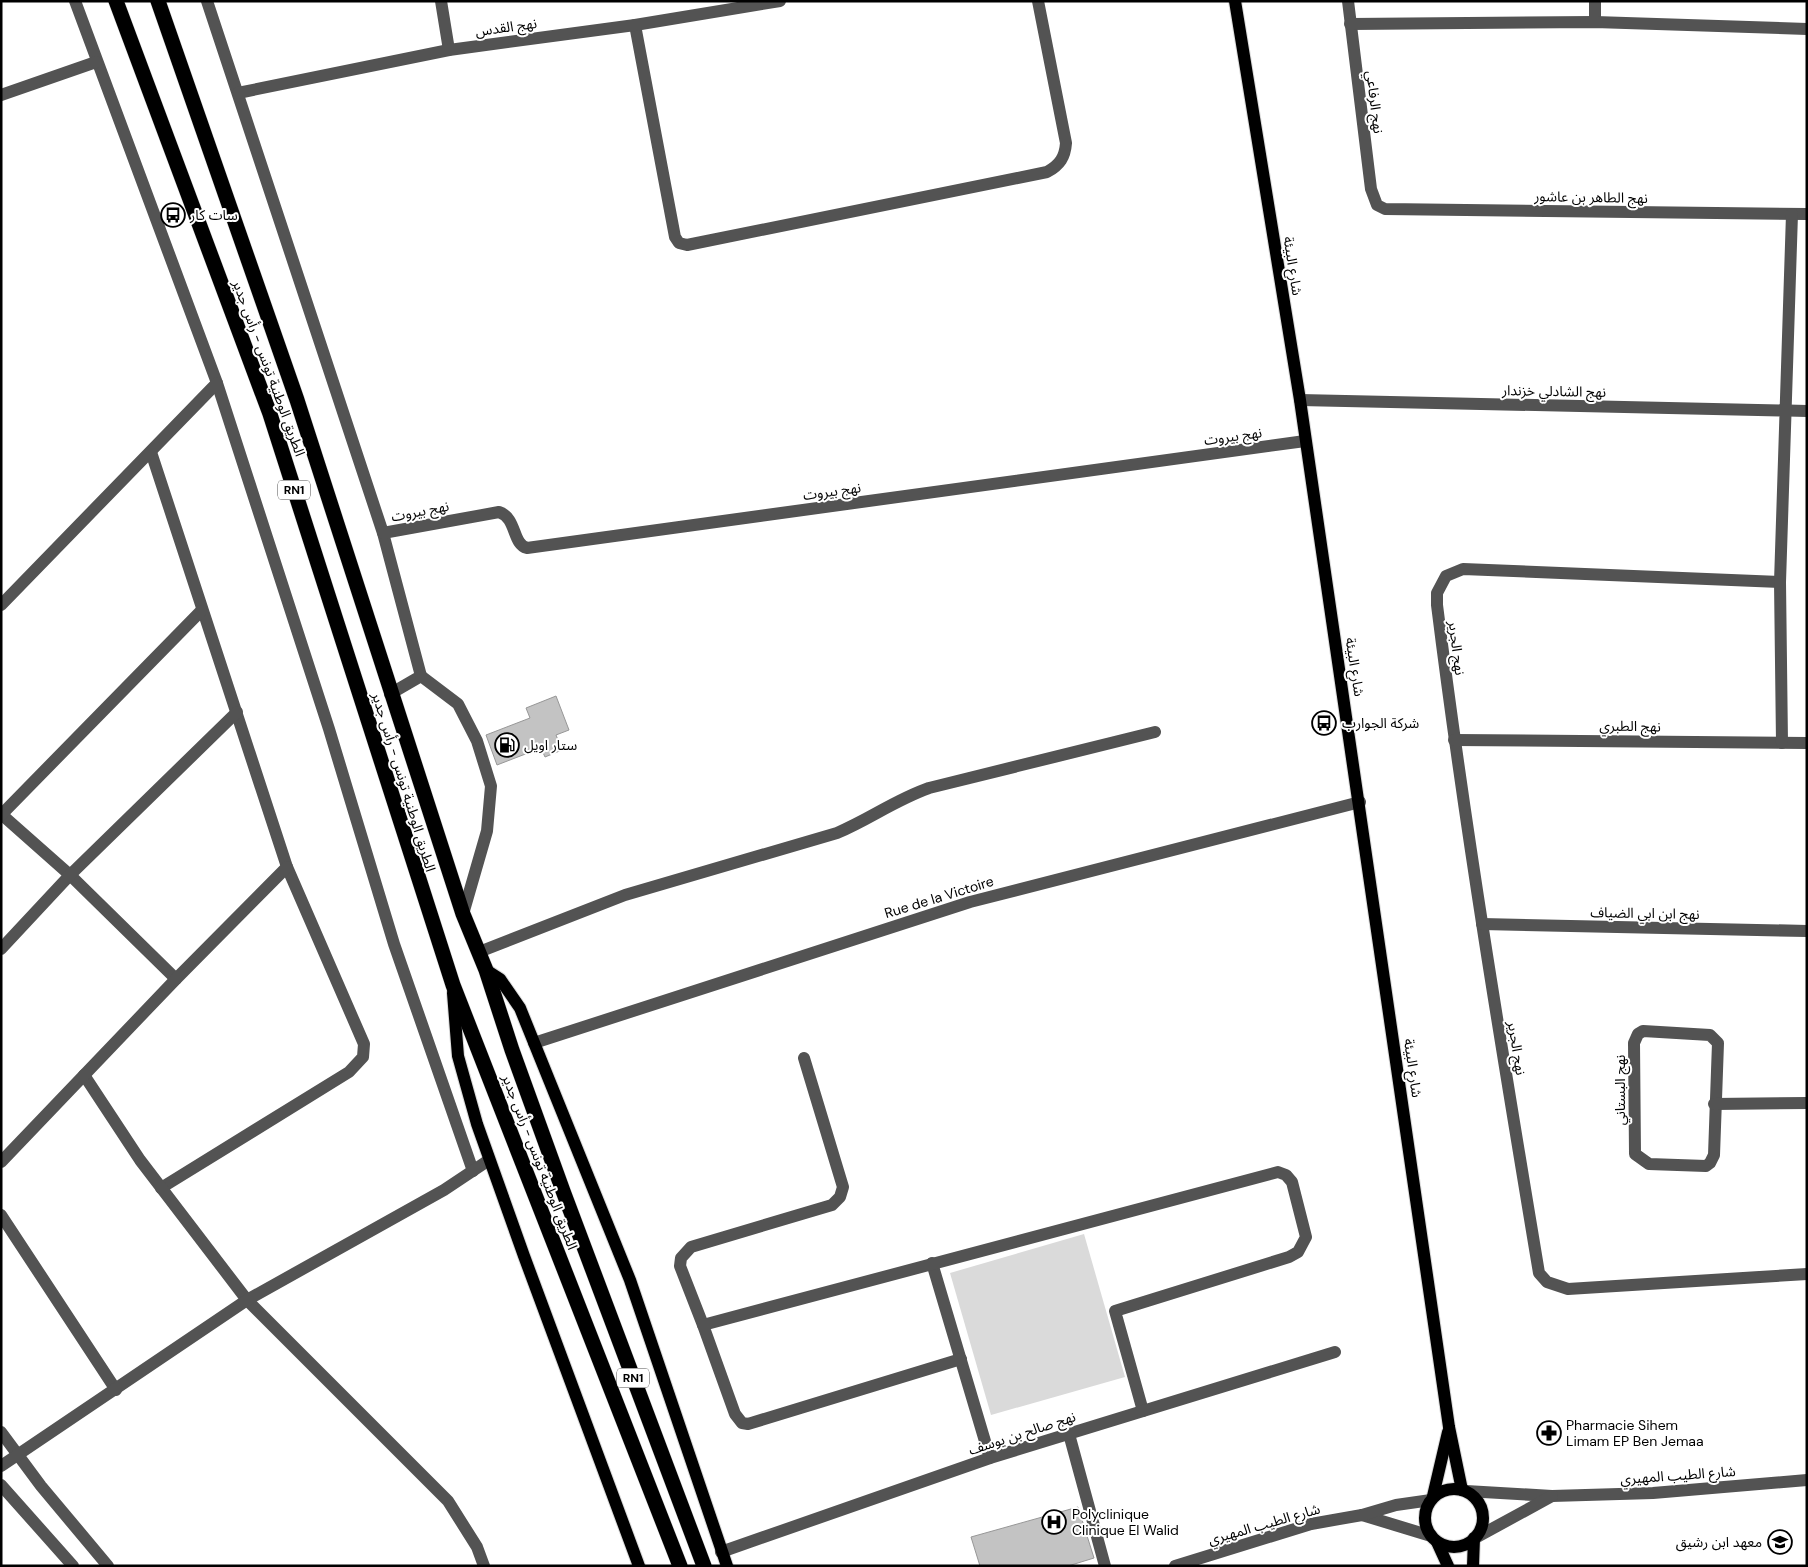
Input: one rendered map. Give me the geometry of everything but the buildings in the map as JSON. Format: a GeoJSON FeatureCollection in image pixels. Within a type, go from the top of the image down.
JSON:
{"type":"FeatureCollection","features":[{"type":"Feature","properties":{"kind":"highway","name":"الطريق الوطنية تونس - رأس جدير"},"geometry":{"type":"LineString","coordinates":[[116,1],[270,414],[453,985],[680,1566]]}},
{"type":"Feature","properties":{"kind":"highway","name":"الطريق الوطنية تونس - رأس جدير"},"geometry":{"type":"LineString","coordinates":[[158,1],[297,400],[390,694],[463,914],[486,970],[512,1050],[563,1191],[704,1566]]}},
{"type":"Feature","properties":{"kind":"main road","name":"شارع البيئة"},"geometry":{"type":"LineString","coordinates":[[1235,1],[1300,400],[1360,802],[1449,1427],[1464,1490],[1474,1497],[1481,1506],[1483,1516],[1482,1527],[1476,1537],[1473,1566]]}},
{"type":"Feature","properties":{"kind":"main road"},"geometry":{"type":"LineString","coordinates":[[486,970],[500,979],[520,1008],[630,1280],[727,1566]]}},
{"type":"Feature","properties":{"kind":"main road"},"geometry":{"type":"LineString","coordinates":[[453,985],[458,1056],[489,1160],[639,1566]]}},
{"type":"Feature","properties":{"kind":"main road","name":"شارع البيئة"},"geometry":{"type":"LineString","coordinates":[[1448,1566],[1425,1520],[1425,1512],[1432,1498],[1449,1427]]}},
{"type":"Feature","properties":{"kind":"main road"},"geometry":{"type":"LineString","coordinates":[[1432,1498],[1448,1489],[1464,1490]]}},
{"type":"Feature","properties":{"kind":"main road"},"geometry":{"type":"LineString","coordinates":[[1434,1539],[1454,1547],[1462,1546],[1476,1537]]}},
{"type":"Feature","properties":{"kind":"street"},"geometry":{"type":"LineString","coordinates":[[75,1],[96,62],[217,383],[329,729],[394,944],[473,1171]]}},
{"type":"Feature","properties":{"kind":"street"},"geometry":{"type":"LineString","coordinates":[[206,1],[383,534],[421,676],[458,704],[477,741],[491,786],[487,831],[463,914]]}},
{"type":"Feature","properties":{"kind":"street"},"geometry":{"type":"LineString","coordinates":[[441,1],[449,50]]}},
{"type":"Feature","properties":{"kind":"street","name":"نهج القدس"},"geometry":{"type":"LineString","coordinates":[[238,93],[449,50],[635,25],[780,1]]}},
{"type":"Feature","properties":{"kind":"street"},"geometry":{"type":"LineString","coordinates":[[635,25],[675,237],[679,243],[687,244],[1047,172],[1056,167],[1062,160],[1066,143],[1038,1]]}},
{"type":"Feature","properties":{"kind":"street","name":"نهج الرفاعي"},"geometry":{"type":"LineString","coordinates":[[1348,1],[1371,189],[1377,205]]}},
{"type":"Feature","properties":{"kind":"street"},"geometry":{"type":"LineString","coordinates":[[1595,22],[1596,1]]}},
{"type":"Feature","properties":{"kind":"street"},"geometry":{"type":"LineString","coordinates":[[1350,24],[1595,22],[1807,29]]}},
{"type":"Feature","properties":{"kind":"street"},"geometry":{"type":"LineString","coordinates":[[1,95],[96,62]]}},
{"type":"Feature","properties":{"kind":"street","name":"نهج الطاهر بن عاشور"},"geometry":{"type":"LineString","coordinates":[[1377,205],[1391,210],[1807,214]]}},
{"type":"Feature","properties":{"kind":"street"},"geometry":{"type":"LineString","coordinates":[[1782,743],[1780,582],[1792,214]]}},
{"type":"Feature","properties":{"kind":"street"},"geometry":{"type":"LineString","coordinates":[[1,605],[217,383]]}},
{"type":"Feature","properties":{"kind":"street","name":"نهج الشادلي خزندار"},"geometry":{"type":"LineString","coordinates":[[1300,400],[1807,412]]}},
{"type":"Feature","properties":{"kind":"street","name":"نهج بيروت"},"geometry":{"type":"LineString","coordinates":[[383,534],[500,512],[508,517],[519,542],[527,548],[1305,441]]}},
{"type":"Feature","properties":{"kind":"street"},"geometry":{"type":"LineString","coordinates":[[150,452],[287,867],[364,1044],[363,1057],[349,1072],[161,1188]]}},
{"type":"Feature","properties":{"kind":"street","name":"نهج الجرير"},"geometry":{"type":"LineString","coordinates":[[1780,582],[1463,569],[1446,576],[1437,593],[1454,740],[1539,1273],[1547,1282],[1568,1289],[1807,1274]]}},
{"type":"Feature","properties":{"kind":"street"},"geometry":{"type":"LineString","coordinates":[[176,979],[70,875],[1,814],[201,611]]}},
{"type":"Feature","properties":{"kind":"street"},"geometry":{"type":"LineString","coordinates":[[390,694],[421,676]]}},
{"type":"Feature","properties":{"kind":"street"},"geometry":{"type":"LineString","coordinates":[[1,949],[70,875],[237,712]]}},
{"type":"Feature","properties":{"kind":"street"},"geometry":{"type":"LineString","coordinates":[[479,952],[625,895],[837,833],[859,824],[902,798],[929,788],[1155,732]]}},
{"type":"Feature","properties":{"kind":"street","name":"نهج الطبري"},"geometry":{"type":"LineString","coordinates":[[1454,740],[1807,743]]}},
{"type":"Feature","properties":{"kind":"street","name":"Rue de la Victoire"},"geometry":{"type":"LineString","coordinates":[[534,1043],[962,904],[1360,802]]}},
{"type":"Feature","properties":{"kind":"street"},"geometry":{"type":"LineString","coordinates":[[1,1162],[176,979],[287,867]]}},
{"type":"Feature","properties":{"kind":"street","name":"نهج ابن ابي الضياف"},"geometry":{"type":"LineString","coordinates":[[1482,924],[1807,931]]}},
{"type":"Feature","properties":{"kind":"street","name":"نهج البستاني"},"geometry":{"type":"LineString","coordinates":[[1643,1030],[1710,1035],[1716,1038],[1718,1042],[1714,1104],[1714,1155],[1706,1166],[1649,1164],[1639,1159],[1635,1154],[1634,1043],[1638,1034],[1643,1030]]}},
{"type":"Feature","properties":{"kind":"street"},"geometry":{"type":"LineString","coordinates":[[804,1058],[843,1187],[842,1192],[832,1205],[691,1247],[685,1253],[680,1266],[735,1414],[742,1423],[748,1424],[961,1359]]}},
{"type":"Feature","properties":{"kind":"street"},"geometry":{"type":"LineString","coordinates":[[84,1075],[161,1188],[248,1300],[448,1500],[477,1547],[484,1566]]}},
{"type":"Feature","properties":{"kind":"street"},"geometry":{"type":"LineString","coordinates":[[1714,1104],[1807,1103]]}},
{"type":"Feature","properties":{"kind":"street"},"geometry":{"type":"LineString","coordinates":[[1,1466],[248,1300],[444,1190],[489,1160]]}},
{"type":"Feature","properties":{"kind":"street"},"geometry":{"type":"LineString","coordinates":[[703,1325],[1278,1172],[1286,1175],[1292,1182],[1306,1237],[1298,1252],[1289,1257],[1115,1311],[1143,1411]]}},
{"type":"Feature","properties":{"kind":"street"},"geometry":{"type":"LineString","coordinates":[[1,1215],[116,1390]]}},
{"type":"Feature","properties":{"kind":"street"},"geometry":{"type":"LineString","coordinates":[[932,1263],[990,1458]]}},
{"type":"Feature","properties":{"kind":"street","name":"نهج صالح بن يوسف"},"geometry":{"type":"LineString","coordinates":[[721,1552],[990,1458],[1335,1352]]}},
{"type":"Feature","properties":{"kind":"street"},"geometry":{"type":"LineString","coordinates":[[1,1432],[41,1486],[108,1566]]}},
{"type":"Feature","properties":{"kind":"street"},"geometry":{"type":"LineString","coordinates":[[1069,1434],[1105,1566]]}},
{"type":"Feature","properties":{"kind":"street","name":"شارع الطيب المهيري"},"geometry":{"type":"LineString","coordinates":[[1464,1490],[1552,1496],[1653,1493],[1807,1480]]}},
{"type":"Feature","properties":{"kind":"street"},"geometry":{"type":"LineString","coordinates":[[1,1485],[73,1566]]}},
{"type":"Feature","properties":{"kind":"street","name":"شارع الطيب المهيري"},"geometry":{"type":"LineString","coordinates":[[1476,1537],[1552,1496]]}},
{"type":"Feature","properties":{"kind":"street","name":"شارع الطيب المهيري"},"geometry":{"type":"LineString","coordinates":[[1175,1566],[1297,1528],[1432,1498]]}},
{"type":"Feature","properties":{"kind":"street","name":"شارع الطيب المهيري"},"geometry":{"type":"LineString","coordinates":[[1362,1515],[1434,1539]]}},
{"type":"Feature","properties":{"kind":"shaded area"},"geometry":{"type":"Polygon","coordinates":[[[1084,1234],[1125,1377],[991,1415],[950,1273],[1084,1234]]]}},
{"type":"Feature","properties":{"kind":"place","name":"سات كار"},"geometry":{"type":"Point","coordinates":[173,215]}},
{"type":"Feature","properties":{"kind":"place","name":"شركة الجوارب"},"geometry":{"type":"Point","coordinates":[1324,723]}},
{"type":"Feature","properties":{"kind":"place","name":"ستار اويل"},"geometry":{"type":"Point","coordinates":[507,745]}},
{"type":"Feature","properties":{"kind":"place","name":"Pharmacie Sihem Limam EP Ben Jemaa"},"geometry":{"type":"Point","coordinates":[1549,1433]}},
{"type":"Feature","properties":{"kind":"place","name":"Polyclinique Clinique El Walid"},"geometry":{"type":"Point","coordinates":[1054,1522]}},
{"type":"Feature","properties":{"kind":"place","name":"معهد ابن رشيق"},"geometry":{"type":"Point","coordinates":[1780,1542]}}]}
